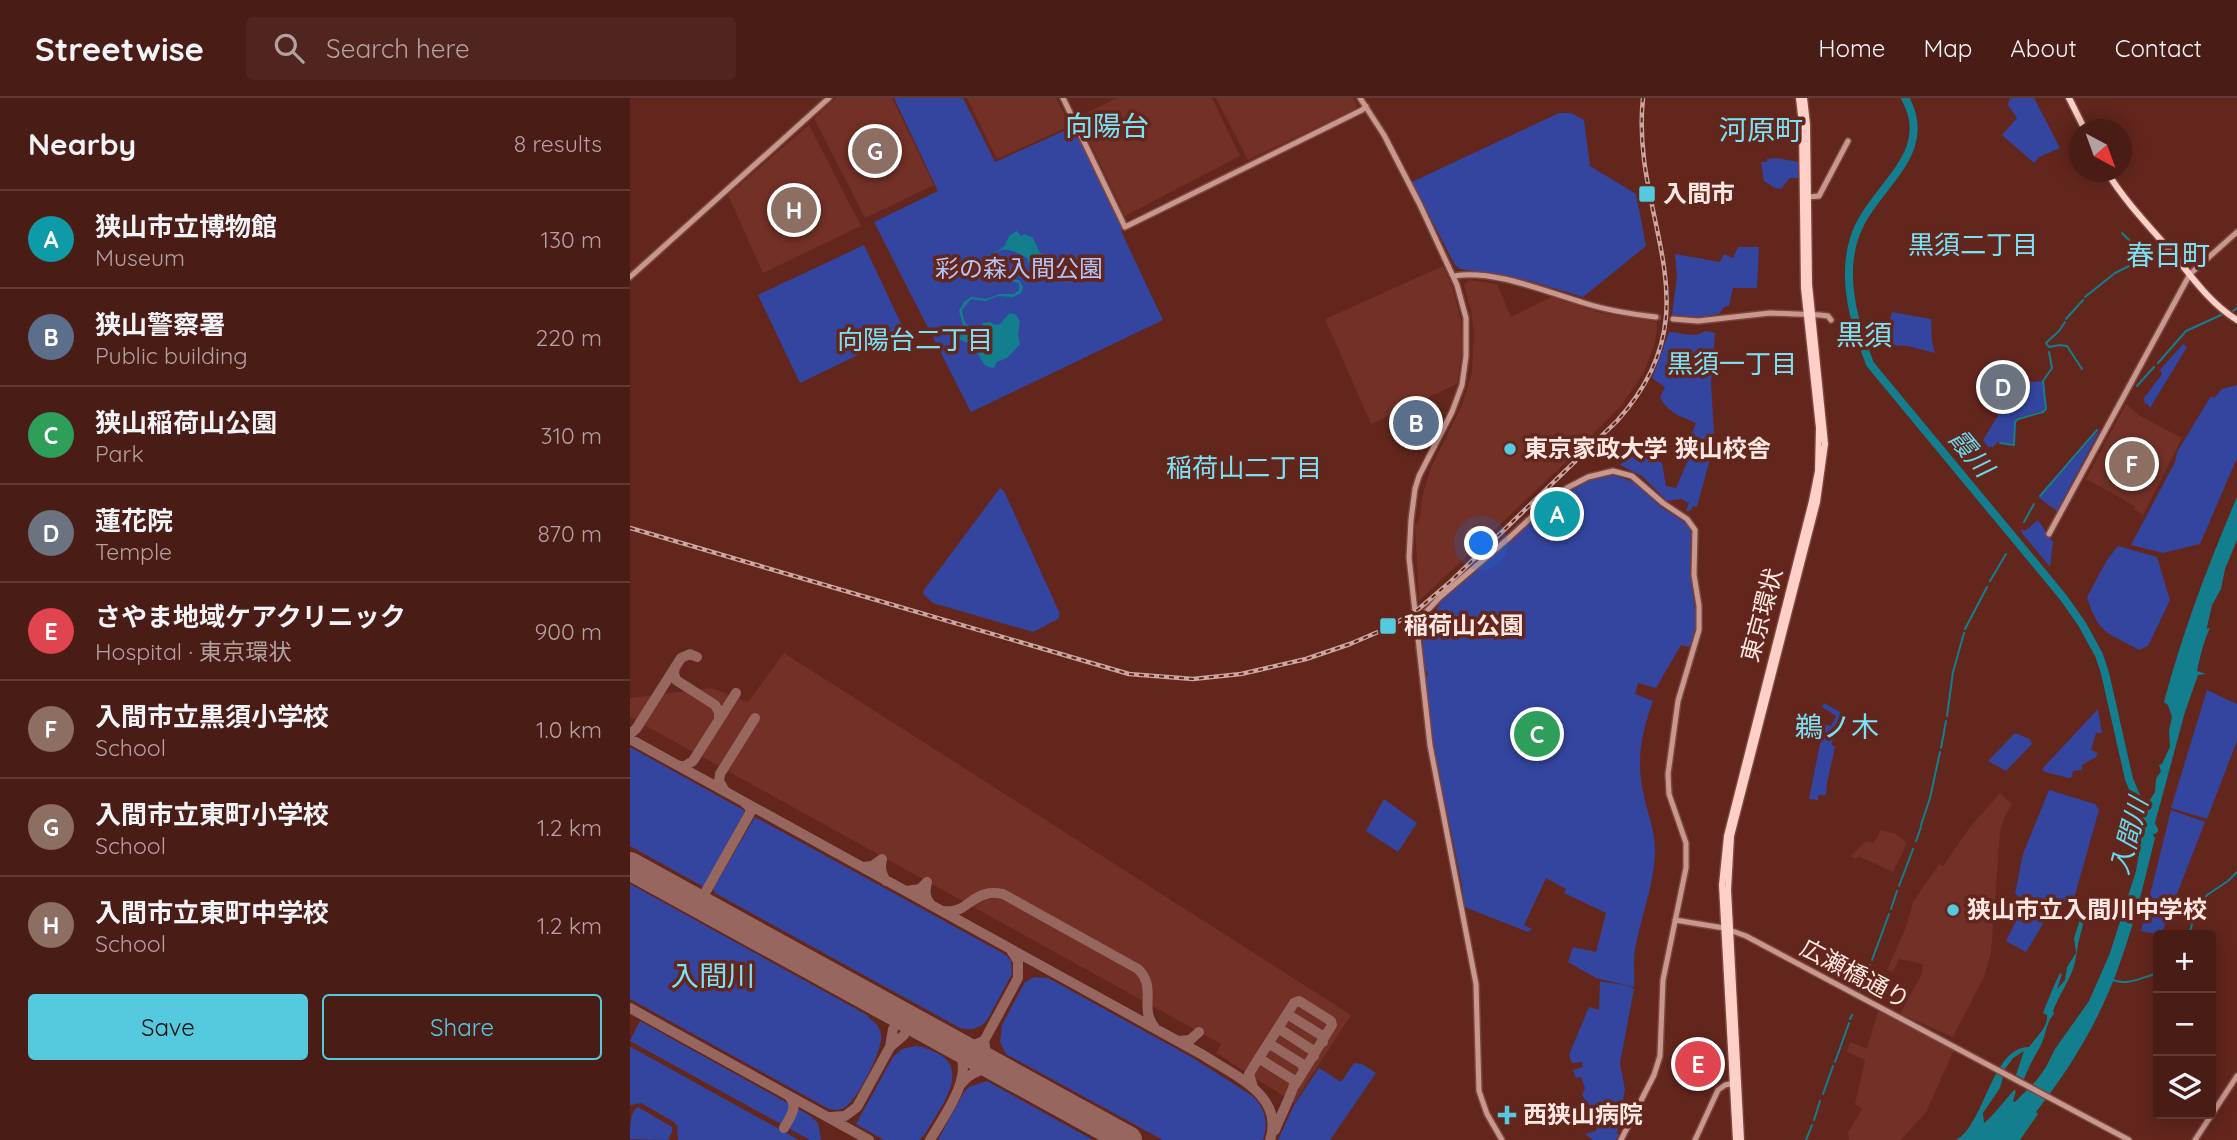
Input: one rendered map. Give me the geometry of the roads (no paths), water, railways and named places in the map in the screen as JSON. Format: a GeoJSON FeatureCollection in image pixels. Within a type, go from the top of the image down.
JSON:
{"type":"FeatureCollection","features":[{"type":"Feature","properties":{"kind":"highway","name":"東京環状"},"geometry":{"type":"LineString","coordinates":[[1801,98],[1807,124],[1810,315]]}},
{"type":"Feature","properties":{"kind":"highway","name":"東京環状"},"geometry":{"type":"LineString","coordinates":[[1738,1140],[1727,929],[1729,851],[1733,826],[1817,502],[1822,472],[1824,429],[1804,278],[1801,98]]}},
{"type":"Feature","properties":{"kind":"highway"},"geometry":{"type":"LineString","coordinates":[[2068,98],[2079,119]]}},
{"type":"Feature","properties":{"kind":"highway"},"geometry":{"type":"LineString","coordinates":[[2114,182],[2216,304],[2237,320]]}},
{"type":"Feature","properties":{"kind":"street"},"geometry":{"type":"LineString","coordinates":[[630,277],[829,98]]}},
{"type":"Feature","properties":{"kind":"street"},"geometry":{"type":"LineString","coordinates":[[1063,98],[1125,227],[1366,106]]}},
{"type":"Feature","properties":{"kind":"street"},"geometry":{"type":"LineString","coordinates":[[1360,98],[1396,157],[1454,276],[1466,318],[1462,385],[1415,489],[1409,558],[1431,756],[1476,984],[1479,1091],[1487,1114],[1502,1140]]}},
{"type":"Feature","properties":{"kind":"street"},"geometry":{"type":"LineString","coordinates":[[1808,197],[1819,196],[1848,141]]}},
{"type":"Feature","properties":{"kind":"street"},"geometry":{"type":"LineString","coordinates":[[2049,534],[2190,274],[2237,232]]}},
{"type":"Feature","properties":{"kind":"street"},"geometry":{"type":"LineString","coordinates":[[1454,276],[1470,275],[1512,282],[1608,310],[1656,317]]}},
{"type":"Feature","properties":{"kind":"street"},"geometry":{"type":"LineString","coordinates":[[1673,319],[1699,321],[1770,313],[1828,316],[1831,320]]}},
{"type":"Feature","properties":{"kind":"street"},"geometry":{"type":"LineString","coordinates":[[1417,627],[1433,604],[1539,510],[1567,488],[1588,477],[1613,471],[1632,476],[1662,503],[1691,522],[1695,530],[1694,575],[1699,630],[1678,701],[1668,774],[1669,794],[1684,836],[1686,868],[1663,980],[1660,1056],[1654,1075],[1621,1140]]}},
{"type":"Feature","properties":{"kind":"street","name":"広瀬橋通り"},"geometry":{"type":"LineString","coordinates":[[1675,920],[1727,929],[1754,940],[2129,1140]]}},
{"type":"Feature","properties":{"kind":"street"},"geometry":{"type":"LineString","coordinates":[[2195,1140],[2237,1076]]}},
{"type":"Feature","properties":{"kind":"street"},"geometry":{"type":"LineString","coordinates":[[1695,1140],[1718,1090],[1734,1083]]}},
{"type":"Feature","properties":{"kind":"waterway","name":"霞川"},"geometry":{"type":"LineString","coordinates":[[1905,98],[1913,119],[1913,137],[1907,155],[1862,221],[1850,255],[1849,286],[1864,349],[1870,364],[2063,597],[2082,624],[2099,655],[2105,673],[2129,779],[2154,830]]}},
{"type":"Feature","properties":{"kind":"waterway"},"geometry":{"type":"LineString","coordinates":[[2085,297],[2115,273],[2137,262],[2135,246],[2122,233]]}},
{"type":"Feature","properties":{"kind":"waterway"},"geometry":{"type":"LineString","coordinates":[[2066,319],[2083,300]]}},
{"type":"Feature","properties":{"kind":"waterway"},"geometry":{"type":"LineString","coordinates":[[2233,311],[2237,308]]}},
{"type":"Feature","properties":{"kind":"waterway"},"geometry":{"type":"LineString","coordinates":[[2158,363],[2186,331],[2221,315]]}},
{"type":"Feature","properties":{"kind":"waterway"},"geometry":{"type":"LineString","coordinates":[[2065,322],[2046,343],[2049,347],[2067,346],[2082,369]]}},
{"type":"Feature","properties":{"kind":"waterway"},"geometry":{"type":"LineString","coordinates":[[2000,443],[2014,445],[2015,422],[2046,409],[2043,381],[2052,368],[2049,352]]}},
{"type":"Feature","properties":{"kind":"waterway"},"geometry":{"type":"LineString","coordinates":[[2137,386],[2154,367]]}},
{"type":"Feature","properties":{"kind":"waterway"},"geometry":{"type":"LineString","coordinates":[[2040,496],[2097,430]]}},
{"type":"Feature","properties":{"kind":"waterway"},"geometry":{"type":"LineString","coordinates":[[2024,522],[2034,504]]}},
{"type":"Feature","properties":{"kind":"waterway"},"geometry":{"type":"LineString","coordinates":[[1990,581],[2006,554]]}},
{"type":"Feature","properties":{"kind":"waterway"},"geometry":{"type":"LineString","coordinates":[[1965,629],[1987,587]]}},
{"type":"Feature","properties":{"kind":"waterway"},"geometry":{"type":"LineString","coordinates":[[1947,716],[1953,672],[1964,633]]}},
{"type":"Feature","properties":{"kind":"waterway"},"geometry":{"type":"LineString","coordinates":[[1941,748],[1946,721]]}},
{"type":"Feature","properties":{"kind":"waterway"},"geometry":{"type":"LineString","coordinates":[[1921,825],[1940,752]]}},
{"type":"Feature","properties":{"kind":"waterway"},"geometry":{"type":"LineString","coordinates":[[1916,841],[1921,827]]}},
{"type":"Feature","properties":{"kind":"waterway"},"geometry":{"type":"LineString","coordinates":[[1899,886],[1913,849]]}},
{"type":"Feature","properties":{"kind":"waterway"},"geometry":{"type":"LineString","coordinates":[[2190,930],[2194,917],[2207,895],[2237,872]]}},
{"type":"Feature","properties":{"kind":"waterway"},"geometry":{"type":"LineString","coordinates":[[1891,909],[1897,891]]}},
{"type":"Feature","properties":{"kind":"waterway"},"geometry":{"type":"LineString","coordinates":[[1872,960],[1889,914]]}},
{"type":"Feature","properties":{"kind":"waterway"},"geometry":{"type":"LineString","coordinates":[[1860,992],[1870,965]]}},
{"type":"Feature","properties":{"kind":"waterway"},"geometry":{"type":"LineString","coordinates":[[2113,980],[2130,981],[2153,974]]}},
{"type":"Feature","properties":{"kind":"waterway"},"geometry":{"type":"LineString","coordinates":[[1850,1019],[1852,1015]]}},
{"type":"Feature","properties":{"kind":"waterway"},"geometry":{"type":"LineString","coordinates":[[1835,1062],[1849,1023]]}},
{"type":"Feature","properties":{"kind":"waterway"},"geometry":{"type":"LineString","coordinates":[[1823,1094],[1833,1066]]}},
{"type":"Feature","properties":{"kind":"waterway"},"geometry":{"type":"LineString","coordinates":[[1814,1120],[1820,1101]]}},
{"type":"Feature","properties":{"kind":"waterway"},"geometry":{"type":"LineString","coordinates":[[1806,1140],[1812,1125]]}},
{"type":"Feature","properties":{"kind":"tunnel"},"geometry":{"type":"LineString","coordinates":[[1656,317],[1673,319]]}},
{"type":"Feature","properties":{"kind":"railway"},"geometry":{"type":"LineString","coordinates":[[630,528],[1129,674],[1193,679],[1241,674],[1306,659],[1350,644],[1415,612],[1449,583],[1617,421],[1647,380],[1662,340],[1667,301],[1642,142],[1643,98]]}},
{"type":"Feature","properties":{"kind":"place","name":"入間市立東町小学校"},"geometry":{"type":"Point","coordinates":[875,151]}},
{"type":"Feature","properties":{"kind":"place","name":"入間市"},"geometry":{"type":"Point","coordinates":[1647,194]}},
{"type":"Feature","properties":{"kind":"place","name":"入間市立東町中学校"},"geometry":{"type":"Point","coordinates":[794,210]}},
{"type":"Feature","properties":{"kind":"place","name":"蓮花院"},"geometry":{"type":"Point","coordinates":[2003,387]}},
{"type":"Feature","properties":{"kind":"place","name":"狭山警察署"},"geometry":{"type":"Point","coordinates":[1416,423]}},
{"type":"Feature","properties":{"kind":"place","name":"東京家政大学 狭山校舎"},"geometry":{"type":"Point","coordinates":[1510,449]}},
{"type":"Feature","properties":{"kind":"place","name":"入間市立黒須小学校"},"geometry":{"type":"Point","coordinates":[2132,464]}},
{"type":"Feature","properties":{"kind":"place","name":"狭山市立博物館"},"geometry":{"type":"Point","coordinates":[1557,514]}},
{"type":"Feature","properties":{"kind":"place","name":"稲荷山公園"},"geometry":{"type":"Point","coordinates":[1388,626]}},
{"type":"Feature","properties":{"kind":"place","name":"狭山稲荷山公園"},"geometry":{"type":"Point","coordinates":[1537,734]}},
{"type":"Feature","properties":{"kind":"place","name":"狭山市立入間川中学校"},"geometry":{"type":"Point","coordinates":[1953,910]}},
{"type":"Feature","properties":{"kind":"place","name":"さやま地域ケアクリニック"},"geometry":{"type":"Point","coordinates":[1698,1064]}},
{"type":"Feature","properties":{"kind":"place","name":"西狭山病院"},"geometry":{"type":"Point","coordinates":[1507,1115]}},
{"type":"Feature","properties":{"kind":"district","name":"向陽台"},"geometry":{"type":"Point","coordinates":[1107,126]}},
{"type":"Feature","properties":{"kind":"district","name":"河原町"},"geometry":{"type":"Point","coordinates":[1761,130]}},
{"type":"Feature","properties":{"kind":"district","name":"黒須二丁目"},"geometry":{"type":"Point","coordinates":[1973,245]}},
{"type":"Feature","properties":{"kind":"district","name":"春日町"},"geometry":{"type":"Point","coordinates":[2168,255]}},
{"type":"Feature","properties":{"kind":"district","name":"黒須"},"geometry":{"type":"Point","coordinates":[1864,335]}},
{"type":"Feature","properties":{"kind":"district","name":"向陽台二丁目"},"geometry":{"type":"Point","coordinates":[915,340]}},
{"type":"Feature","properties":{"kind":"district","name":"黒須一丁目"},"geometry":{"type":"Point","coordinates":[1732,364]}},
{"type":"Feature","properties":{"kind":"district","name":"稲荷山二丁目"},"geometry":{"type":"Point","coordinates":[1244,468]}},
{"type":"Feature","properties":{"kind":"district","name":"鵜ノ木"},"geometry":{"type":"Point","coordinates":[1837,727]}},
{"type":"Feature","properties":{"kind":"district","name":"入間川"},"geometry":{"type":"Point","coordinates":[713,976]}},
{"type":"Feature","properties":{"kind":"park label","name":"彩の森入間公園"},"geometry":{"type":"Point","coordinates":[1019,269]}}]}
